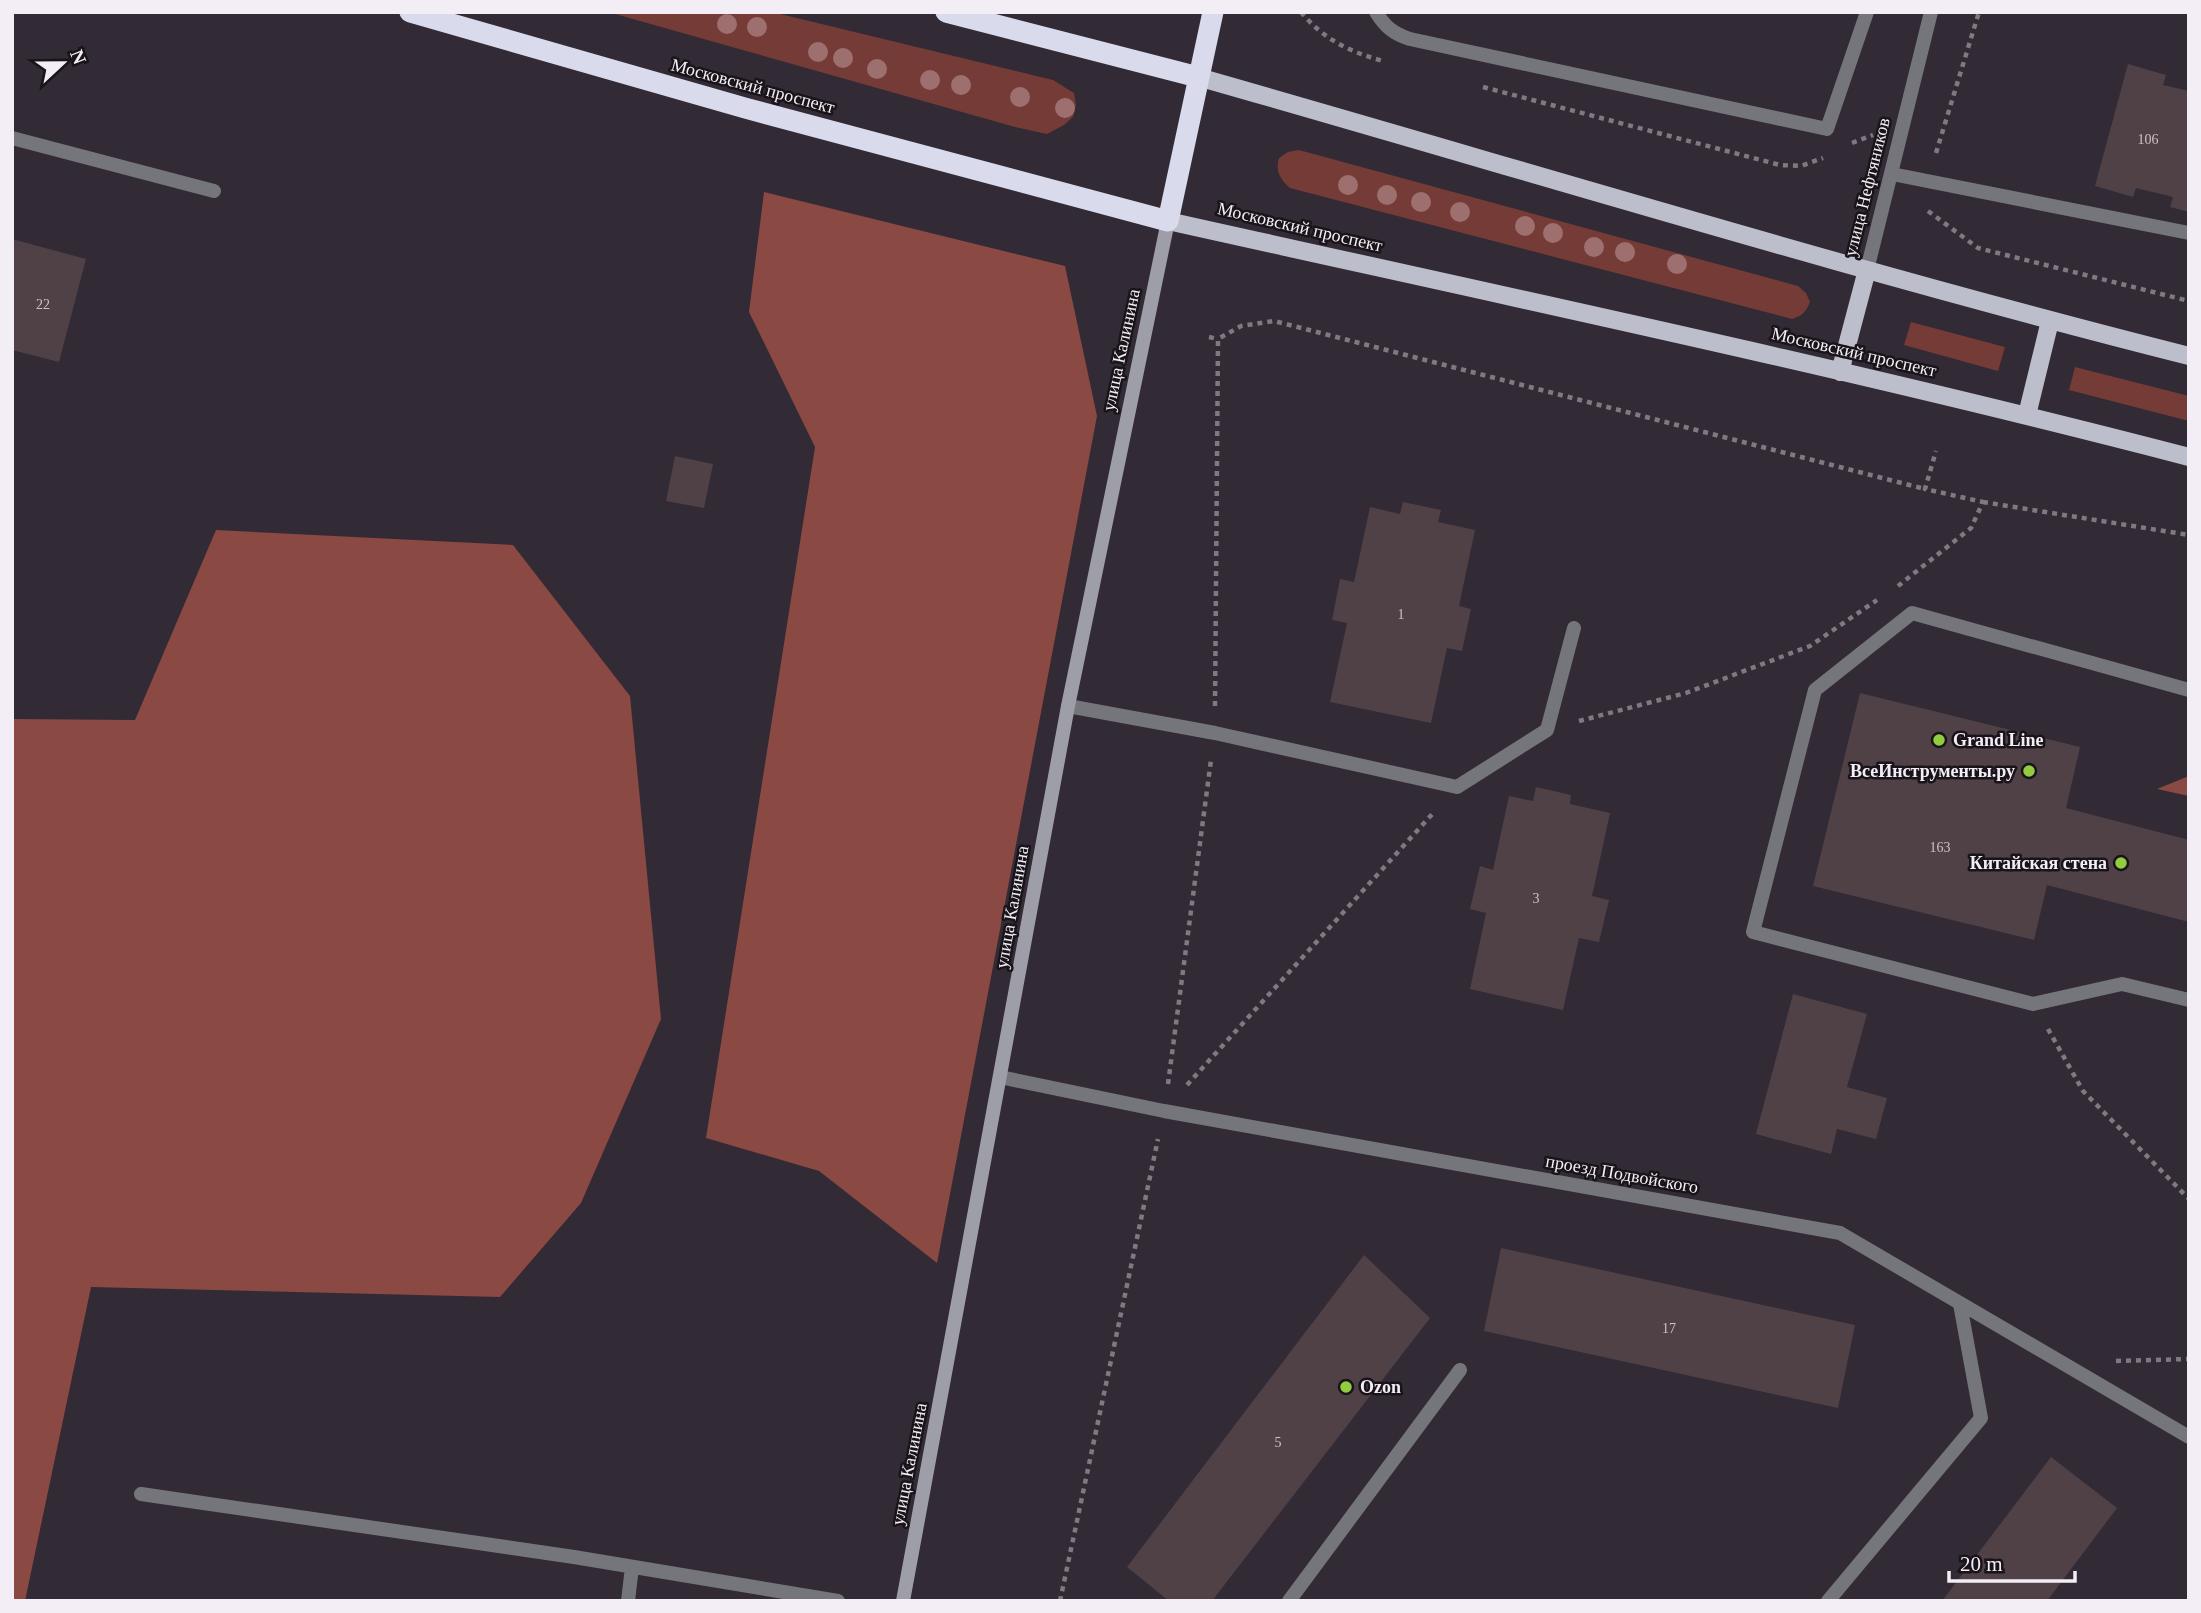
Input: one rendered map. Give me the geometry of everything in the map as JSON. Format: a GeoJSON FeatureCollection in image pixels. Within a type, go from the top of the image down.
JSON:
{"type":"FeatureCollection","features":[{"type":"Feature","properties":{"kind":"highway","name":"Московский проспект"},"geometry":{"type":"LineString","coordinates":[[410,12],[745,108],[1168,221]]}},
{"type":"Feature","properties":{"kind":"highway"},"geometry":{"type":"LineString","coordinates":[[946,12],[1198,77]]}},
{"type":"Feature","properties":{"kind":"highway"},"geometry":{"type":"LineString","coordinates":[[1168,221],[1213,12]]}},
{"type":"Feature","properties":{"kind":"main road"},"geometry":{"type":"LineString","coordinates":[[1198,77],[1867,270],[2189,356]]}},
{"type":"Feature","properties":{"kind":"main road","name":"Московский проспект"},"geometry":{"type":"LineString","coordinates":[[1168,221],[2027,415],[2189,457]]}},
{"type":"Feature","properties":{"kind":"main road","name":"улица Калинина"},"geometry":{"type":"LineString","coordinates":[[903,1601],[1068,706],[1168,221]]}},
{"type":"Feature","properties":{"kind":"main road","name":"улица Нефтяников"},"geometry":{"type":"LineString","coordinates":[[1840,372],[1867,270]]}},
{"type":"Feature","properties":{"kind":"main road"},"geometry":{"type":"LineString","coordinates":[[2027,415],[2050,321]]}},
{"type":"Feature","properties":{"kind":"street"},"geometry":{"type":"LineString","coordinates":[[1376,12],[1383,24],[1396,34],[1410,39],[1827,129],[1867,12]]}},
{"type":"Feature","properties":{"kind":"street","name":"улица Нефтяников"},"geometry":{"type":"LineString","coordinates":[[1867,270],[1931,12]]}},
{"type":"Feature","properties":{"kind":"street"},"geometry":{"type":"LineString","coordinates":[[12,138],[214,191]]}},
{"type":"Feature","properties":{"kind":"street"},"geometry":{"type":"LineString","coordinates":[[1892,174],[2189,233]]}},
{"type":"Feature","properties":{"kind":"street"},"geometry":{"type":"LineString","coordinates":[[2189,690],[1912,613],[1815,690],[1753,932],[2033,1003],[2122,984],[2189,1000]]}},
{"type":"Feature","properties":{"kind":"street"},"geometry":{"type":"LineString","coordinates":[[1068,706],[1215,733],[1457,787],[1547,730],[1574,628]]}},
{"type":"Feature","properties":{"kind":"street","name":"проезд Подвойского"},"geometry":{"type":"LineString","coordinates":[[1000,1077],[1164,1111],[1840,1233],[2189,1437]]}},
{"type":"Feature","properties":{"kind":"street"},"geometry":{"type":"LineString","coordinates":[[1828,1601],[1981,1418],[1960,1304]]}},
{"type":"Feature","properties":{"kind":"street"},"geometry":{"type":"LineString","coordinates":[[1289,1601],[1460,1370]]}},
{"type":"Feature","properties":{"kind":"street"},"geometry":{"type":"LineString","coordinates":[[141,1494],[632,1567],[838,1601]]}},
{"type":"Feature","properties":{"kind":"street"},"geometry":{"type":"LineString","coordinates":[[628,1601],[632,1567]]}},
{"type":"Feature","properties":{"kind":"path"},"geometry":{"type":"LineString","coordinates":[[1979,12],[1928,181],[1924,209],[1978,248],[2189,300]]}},
{"type":"Feature","properties":{"kind":"path"},"geometry":{"type":"LineString","coordinates":[[1209,337],[1218,339],[1241,326],[1273,321],[1925,489],[1983,502],[2189,535]]}},
{"type":"Feature","properties":{"kind":"path"},"geometry":{"type":"LineString","coordinates":[[1060,1601],[1164,1111],[1215,733],[1218,339]]}},
{"type":"Feature","properties":{"kind":"path"},"geometry":{"type":"LineString","coordinates":[[1925,489],[1936,452]]}},
{"type":"Feature","properties":{"kind":"path"},"geometry":{"type":"LineString","coordinates":[[1547,730],[1686,693],[1810,646],[1899,585],[1971,528],[1983,502]]}},
{"type":"Feature","properties":{"kind":"path"},"geometry":{"type":"LineString","coordinates":[[1164,1111],[1457,787]]}},
{"type":"Feature","properties":{"kind":"path"},"geometry":{"type":"LineString","coordinates":[[2033,1003],[2083,1091],[2189,1199]]}},
{"type":"Feature","properties":{"kind":"path"},"geometry":{"type":"LineString","coordinates":[[2061,1362],[2189,1359]]}},
{"type":"Feature","properties":{"kind":"shaded area"},"geometry":{"type":"Polygon","coordinates":[[[608,12],[772,12],[1053,80],[1074,93],[1076,105],[1073,117],[1047,134],[608,12]]]}},
{"type":"Feature","properties":{"kind":"shaded area"},"geometry":{"type":"Polygon","coordinates":[[[1299,150],[1798,286],[1806,293],[1810,302],[1803,313],[1792,319],[1290,188],[1279,174],[1279,158],[1288,152],[1299,150]]]}},
{"type":"Feature","properties":{"kind":"shaded area"},"geometry":{"type":"Polygon","coordinates":[[[764,192],[1065,266],[1097,416],[937,1263],[819,1171],[706,1138],[815,447],[749,312],[764,192]]]}},
{"type":"Feature","properties":{"kind":"shaded area"},"geometry":{"type":"Polygon","coordinates":[[[1911,322],[2005,347],[1998,371],[1904,345],[1911,322]]]}},
{"type":"Feature","properties":{"kind":"shaded area"},"geometry":{"type":"Polygon","coordinates":[[[2075,367],[2189,396],[2189,421],[2069,390],[2075,367]]]}},
{"type":"Feature","properties":{"kind":"shaded area"},"geometry":{"type":"Polygon","coordinates":[[[216,530],[513,545],[630,696],[661,1019],[581,1203],[500,1297],[91,1287],[25,1601],[12,1601],[12,719],[135,720],[216,530]]]}},
{"type":"Feature","properties":{"kind":"shaded area"},"geometry":{"type":"Polygon","coordinates":[[[2189,776],[2189,796],[2157,789],[2189,776]]]}},
{"type":"Feature","properties":{"kind":"building"},"geometry":{"type":"Polygon","coordinates":[[[2128,64],[2166,75],[2163,85],[2189,91],[2189,212],[2170,207],[2173,197],[2136,188],[2133,197],[2095,186],[2128,64]]]}},
{"type":"Feature","properties":{"kind":"building"},"geometry":{"type":"Polygon","coordinates":[[[12,239],[86,259],[59,362],[12,350],[12,239]]]}},
{"type":"Feature","properties":{"kind":"building"},"geometry":{"type":"Polygon","coordinates":[[[675,456],[713,464],[704,508],[666,501],[675,456]]]}},
{"type":"Feature","properties":{"kind":"building"},"geometry":{"type":"Polygon","coordinates":[[[1403,502],[1441,510],[1438,522],[1475,530],[1459,606],[1471,609],[1462,651],[1447,648],[1431,723],[1330,702],[1347,623],[1332,620],[1340,579],[1354,582],[1370,507],[1400,514],[1403,502]]]}},
{"type":"Feature","properties":{"kind":"building"},"geometry":{"type":"Polygon","coordinates":[[[1860,693],[2080,747],[2066,808],[2189,840],[2189,922],[2047,885],[2034,940],[1813,886],[1860,693]]]}},
{"type":"Feature","properties":{"kind":"building"},"geometry":{"type":"Polygon","coordinates":[[[1536,787],[1571,795],[1570,804],[1610,813],[1592,896],[1609,900],[1599,942],[1579,938],[1563,1010],[1470,989],[1486,913],[1470,909],[1480,866],[1493,870],[1509,796],[1533,801],[1536,787]]]}},
{"type":"Feature","properties":{"kind":"building"},"geometry":{"type":"Polygon","coordinates":[[[1793,994],[1867,1014],[1847,1087],[1887,1098],[1876,1139],[1837,1129],[1831,1154],[1756,1134],[1793,994]]]}},
{"type":"Feature","properties":{"kind":"building"},"geometry":{"type":"Polygon","coordinates":[[[1501,1248],[1855,1325],[1838,1408],[1484,1331],[1501,1248]]]}},
{"type":"Feature","properties":{"kind":"building"},"geometry":{"type":"Polygon","coordinates":[[[1364,1255],[1430,1318],[1212,1601],[1169,1601],[1127,1567],[1364,1255]]]}},
{"type":"Feature","properties":{"kind":"building"},"geometry":{"type":"Polygon","coordinates":[[[2051,1457],[2117,1508],[2047,1601],[1942,1601],[2051,1457]]]}},
{"type":"Feature","properties":{"kind":"place","name":"Grand Line"},"geometry":{"type":"Point","coordinates":[1939,740]}},
{"type":"Feature","properties":{"kind":"place","name":"ВсеИнструменты.ру"},"geometry":{"type":"Point","coordinates":[2029,771]}},
{"type":"Feature","properties":{"kind":"place","name":"Китайская стена"},"geometry":{"type":"Point","coordinates":[2121,863]}},
{"type":"Feature","properties":{"kind":"place","name":"Ozon"},"geometry":{"type":"Point","coordinates":[1346,1387]}}]}
